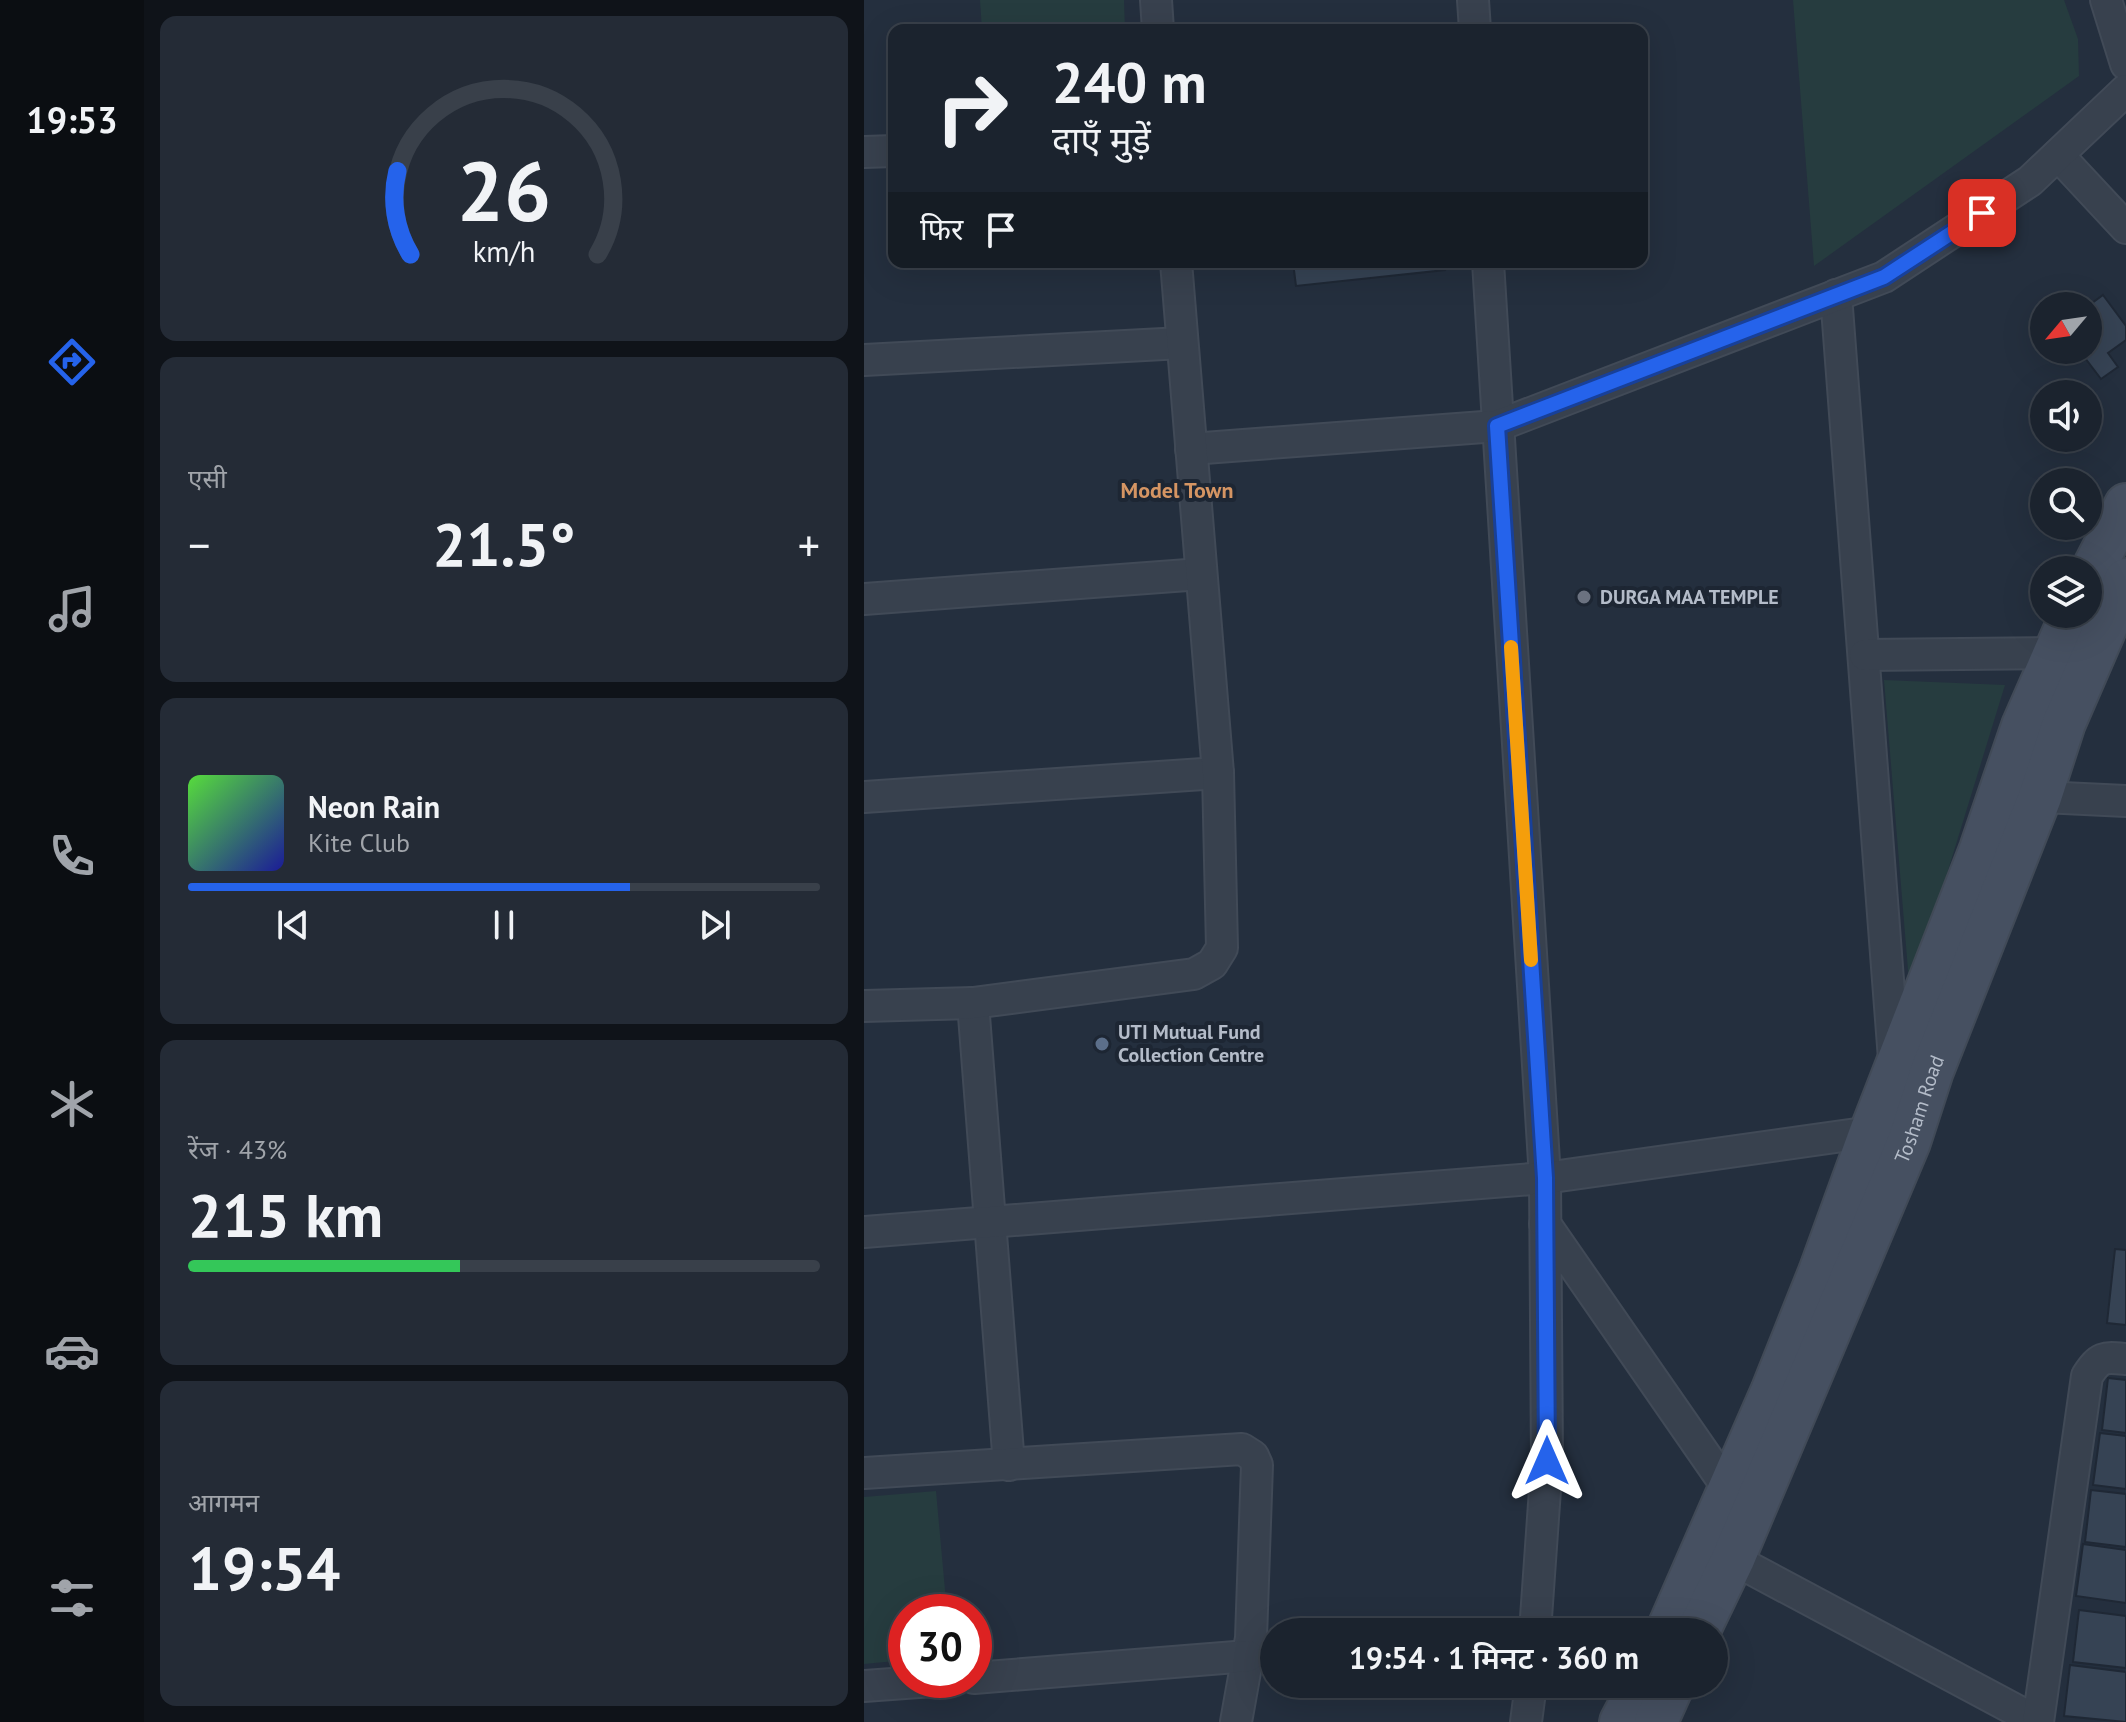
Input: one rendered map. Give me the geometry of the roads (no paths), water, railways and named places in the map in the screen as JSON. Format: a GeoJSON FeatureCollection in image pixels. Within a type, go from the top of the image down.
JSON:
{"type":"FeatureCollection","features":[{"type":"Feature","properties":{"kind":"main road"},"geometry":{"type":"LineString","coordinates":[[2100,556],[2126,505]]}},
{"type":"Feature","properties":{"kind":"main road","name":"Tosham Road"},"geometry":{"type":"LineString","coordinates":[[1673,1618],[1730,1491],[1820,1272],[1890,1137],[1932,1071],[2040,797],[2064,723],[2126,580]]}},
{"type":"Feature","properties":{"kind":"main road","name":"Tosham Road"},"geometry":{"type":"LineString","coordinates":[[1705,1618],[1733,1559],[1890,1137],[1895,1070],[2023,726],[2066,628]]}},
{"type":"Feature","properties":{"kind":"main road"},"geometry":{"type":"LineString","coordinates":[[1621,1722],[1634,1698]]}},
{"type":"Feature","properties":{"kind":"main road"},"geometry":{"type":"LineString","coordinates":[[1656,1722],[1667,1698]]}},
{"type":"Feature","properties":{"kind":"street"},"geometry":{"type":"LineString","coordinates":[[1156,0],[1158,24]]}},
{"type":"Feature","properties":{"kind":"street"},"geometry":{"type":"LineString","coordinates":[[1473,0],[1475,24]]}},
{"type":"Feature","properties":{"kind":"street"},"geometry":{"type":"LineString","coordinates":[[2106,0],[2126,64]]}},
{"type":"Feature","properties":{"kind":"street"},"geometry":{"type":"LineString","coordinates":[[1191,449],[1497,426],[1884,277],[2030,181],[2126,90]]}},
{"type":"Feature","properties":{"kind":"street"},"geometry":{"type":"LineString","coordinates":[[864,152],[888,151]]}},
{"type":"Feature","properties":{"kind":"street"},"geometry":{"type":"LineString","coordinates":[[2058,155],[2126,228]]}},
{"type":"Feature","properties":{"kind":"street"},"geometry":{"type":"LineString","coordinates":[[864,1006],[973,1003],[1194,974],[1212,964],[1222,948],[1218,773],[1176,268]]}},
{"type":"Feature","properties":{"kind":"street"},"geometry":{"type":"LineString","coordinates":[[1488,268],[1545,1178],[1547,1461],[1536,1618]]}},
{"type":"Feature","properties":{"kind":"street"},"geometry":{"type":"LineString","coordinates":[[1836,295],[1895,1070]]}},
{"type":"Feature","properties":{"kind":"street"},"geometry":{"type":"LineString","coordinates":[[864,360],[1182,343]]}},
{"type":"Feature","properties":{"kind":"street"},"geometry":{"type":"LineString","coordinates":[[864,599],[1201,574]]}},
{"type":"Feature","properties":{"kind":"street"},"geometry":{"type":"LineString","coordinates":[[1865,655],[2054,653]]}},
{"type":"Feature","properties":{"kind":"street"},"geometry":{"type":"LineString","coordinates":[[864,797],[1218,773]]}},
{"type":"Feature","properties":{"kind":"street"},"geometry":{"type":"LineString","coordinates":[[1999,795],[2126,801]]}},
{"type":"Feature","properties":{"kind":"street"},"geometry":{"type":"LineString","coordinates":[[973,1003],[1009,1465]]}},
{"type":"Feature","properties":{"kind":"street"},"geometry":{"type":"LineString","coordinates":[[864,1232],[1545,1178],[1890,1137]]}},
{"type":"Feature","properties":{"kind":"street"},"geometry":{"type":"LineString","coordinates":[[1545,1224],[1730,1491]]}},
{"type":"Feature","properties":{"kind":"street"},"geometry":{"type":"LineString","coordinates":[[1733,1559],[2038,1722],[2087,1376],[2095,1363],[2106,1357],[2126,1359]]}},
{"type":"Feature","properties":{"kind":"street"},"geometry":{"type":"LineString","coordinates":[[864,1473],[1242,1449],[1253,1456],[1257,1465],[1251,1638],[1236,1722]]}},
{"type":"Feature","properties":{"kind":"street"},"geometry":{"type":"LineString","coordinates":[[992,1677],[1248,1656]]}},
{"type":"Feature","properties":{"kind":"street"},"geometry":{"type":"LineString","coordinates":[[864,1686],[888,1684]]}},
{"type":"Feature","properties":{"kind":"street"},"geometry":{"type":"LineString","coordinates":[[1526,1722],[1529,1698]]}},
{"type":"Feature","properties":{"kind":"place","name":"DURGA MAA TEMPLE"},"geometry":{"type":"Point","coordinates":[1584,597]}},
{"type":"Feature","properties":{"kind":"place","name":"UTI Mutual Fund Collection Centre"},"geometry":{"type":"Point","coordinates":[1102,1044]}},
{"type":"Feature","properties":{"kind":"district","name":"Model Town"},"geometry":{"type":"Point","coordinates":[1177,490]}}]}
